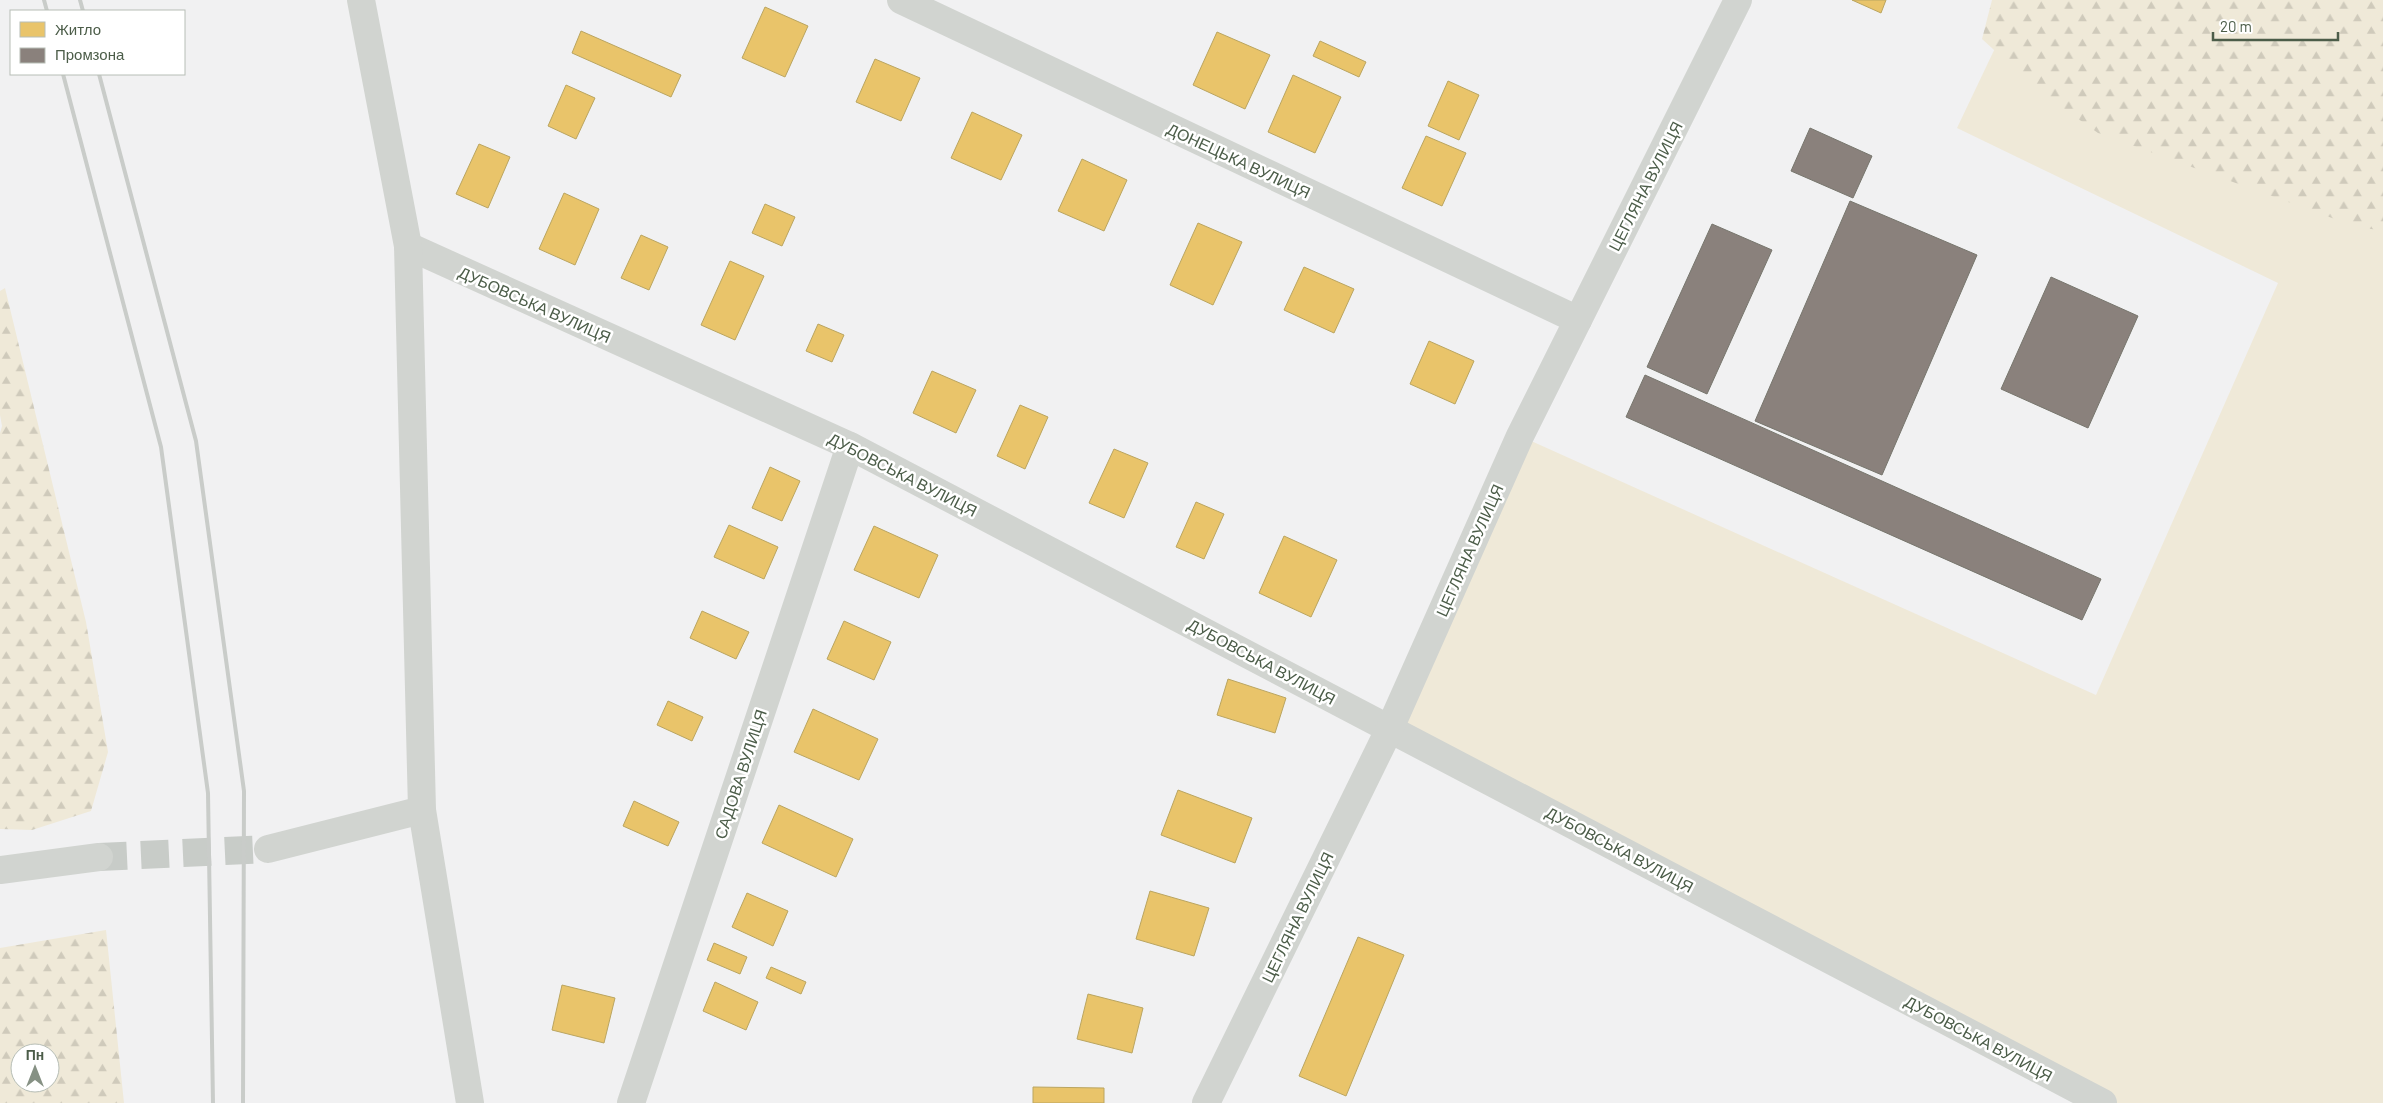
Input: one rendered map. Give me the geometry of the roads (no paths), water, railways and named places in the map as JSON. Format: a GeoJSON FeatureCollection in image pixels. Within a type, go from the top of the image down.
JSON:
{"type":"FeatureCollection","features":[{"type":"Feature","properties":{"kind":"street"},"geometry":{"type":"LineString","coordinates":[[361,0],[408,246],[422,810],[470,1103]]}},
{"type":"Feature","properties":{"kind":"street","name":"ДОНЕЦЬКА ВУЛИЦЯ"},"geometry":{"type":"LineString","coordinates":[[901,0],[1578,320]]}},
{"type":"Feature","properties":{"kind":"street","name":"ЦЕГЛЯНА ВУЛИЦЯ"},"geometry":{"type":"LineString","coordinates":[[1206,1103],[1390,728],[1520,436],[1738,0]]}},
{"type":"Feature","properties":{"kind":"street","name":"ДУБОВСЬКА ВУЛИЦЯ"},"geometry":{"type":"LineString","coordinates":[[408,246],[850,446],[2103,1103]]}},
{"type":"Feature","properties":{"kind":"street","name":"САДОВА ВУЛИЦЯ"},"geometry":{"type":"LineString","coordinates":[[630,1103],[850,446]]}},
{"type":"Feature","properties":{"kind":"street"},"geometry":{"type":"LineString","coordinates":[[268,849],[422,810]]}},
{"type":"Feature","properties":{"kind":"street"},"geometry":{"type":"LineString","coordinates":[[0,870],[99,857]]}},
{"type":"Feature","properties":{"kind":"tunnel"},"geometry":{"type":"LineString","coordinates":[[99,857],[268,849]]}},
{"type":"Feature","properties":{"kind":"railway"},"geometry":{"type":"LineString","coordinates":[[44,0],[47,10]]}},
{"type":"Feature","properties":{"kind":"railway"},"geometry":{"type":"LineString","coordinates":[[80,0],[83,10]]}},
{"type":"Feature","properties":{"kind":"railway"},"geometry":{"type":"LineString","coordinates":[[63,75],[161,447],[208,793],[213,1103]]}},
{"type":"Feature","properties":{"kind":"railway"},"geometry":{"type":"LineString","coordinates":[[99,75],[196,441],[244,791],[243,1103]]}}]}
